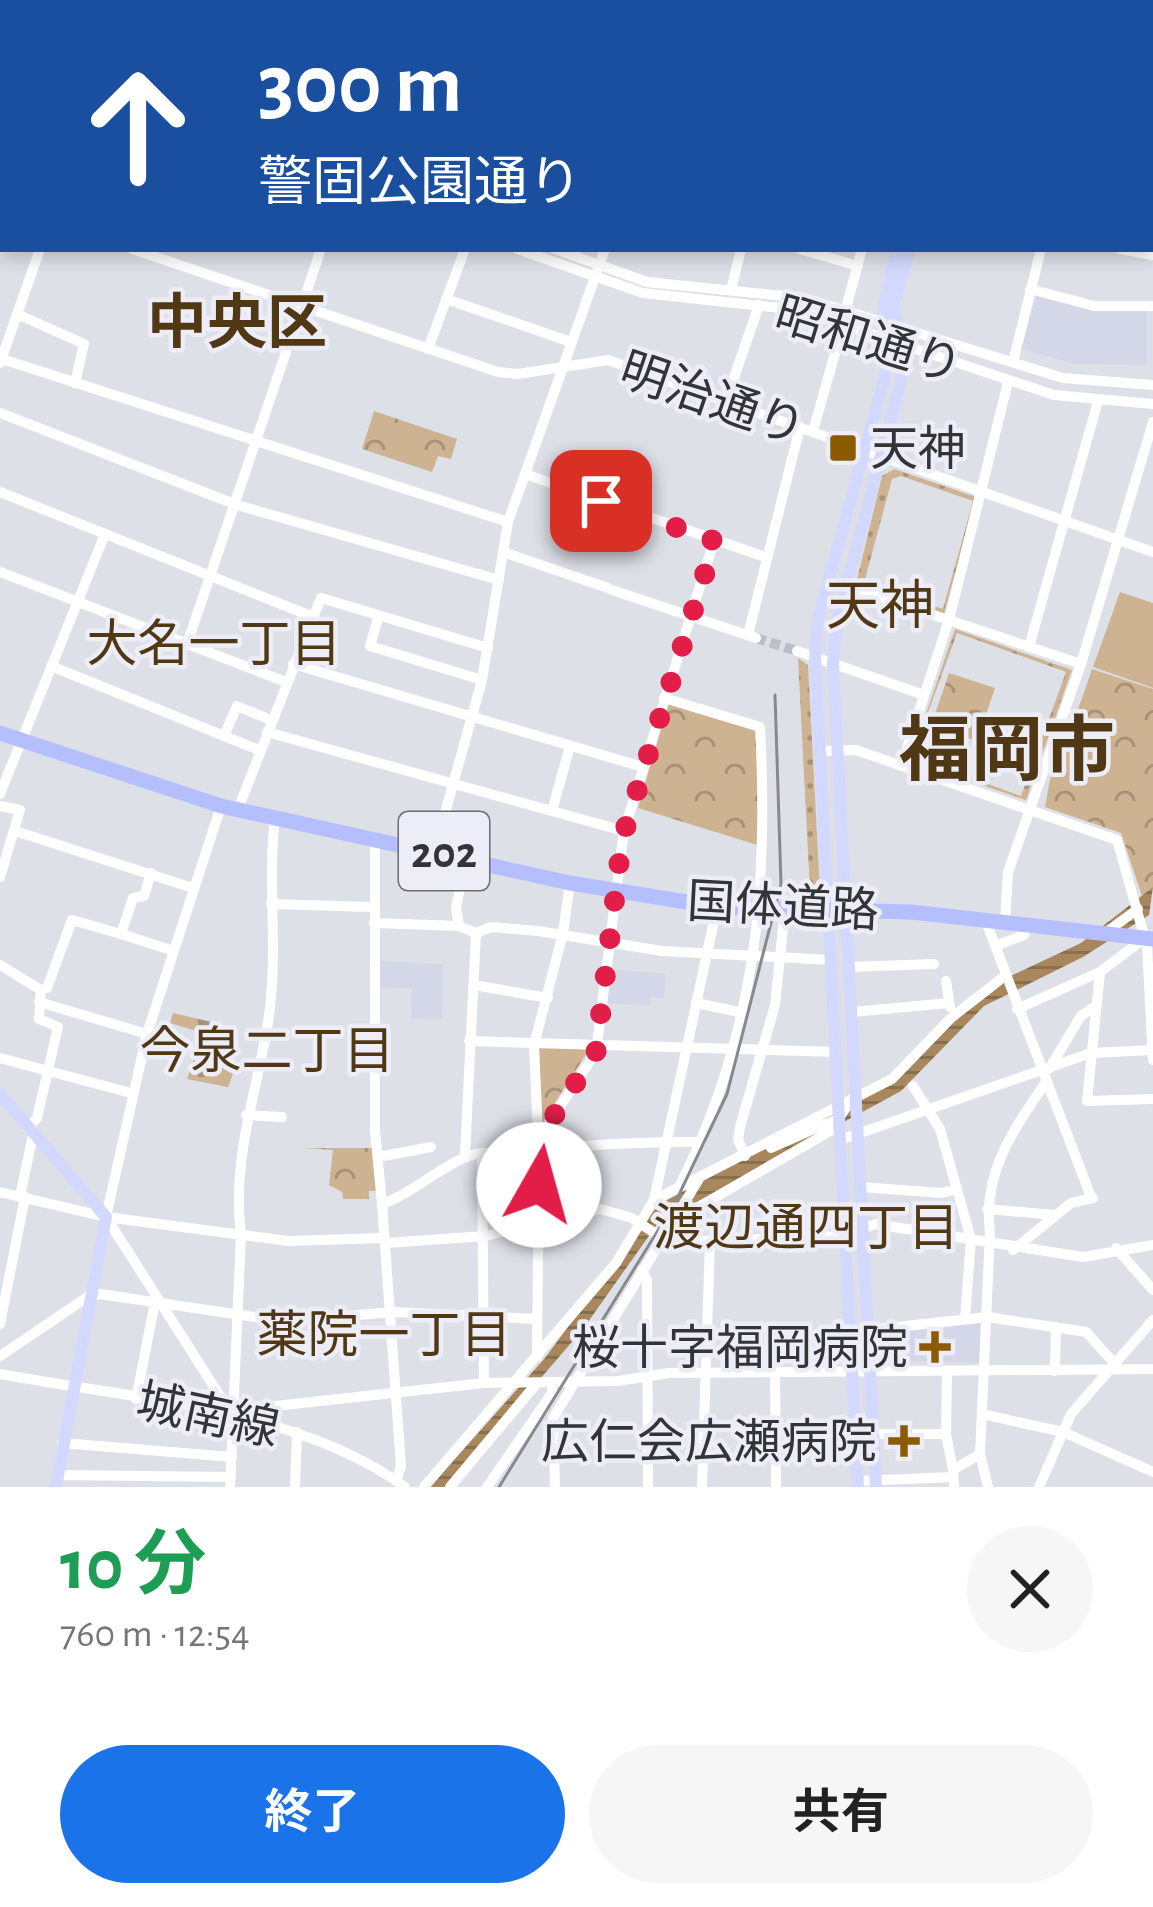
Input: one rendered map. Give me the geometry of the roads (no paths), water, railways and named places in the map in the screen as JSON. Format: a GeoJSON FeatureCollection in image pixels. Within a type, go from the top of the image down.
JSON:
{"type":"FeatureCollection","features":[{"type":"Feature","properties":{"kind":"highway","name":"国体道路"},"geometry":{"type":"LineString","coordinates":[[0,733],[230,807],[435,849],[570,883],[717,907],[985,919],[1106,934],[1144,921]]}},
{"type":"Feature","properties":{"kind":"main road"},"geometry":{"type":"LineString","coordinates":[[858,1484],[844,1112],[852,1012],[833,663],[846,586],[906,361],[890,326],[897,252]]}},
{"type":"Feature","properties":{"kind":"main road"},"geometry":{"type":"LineString","coordinates":[[890,326],[909,252]]}},
{"type":"Feature","properties":{"kind":"main road"},"geometry":{"type":"LineString","coordinates":[[844,1112],[830,960],[815,657],[818,619],[895,345]]}},
{"type":"Feature","properties":{"kind":"main road"},"geometry":{"type":"LineString","coordinates":[[0,1094],[106,1217],[70,1388],[57,1481]]}},
{"type":"Feature","properties":{"kind":"main road"},"geometry":{"type":"LineString","coordinates":[[844,1112],[856,1115],[858,1137],[876,1483]]}},
{"type":"Feature","properties":{"kind":"street"},"geometry":{"type":"LineString","coordinates":[[39,252],[10,321],[1,361],[508,522]]}},
{"type":"Feature","properties":{"kind":"street","name":"明治通り"},"geometry":{"type":"LineString","coordinates":[[141,252],[428,349],[518,374],[608,360],[1153,551]]}},
{"type":"Feature","properties":{"kind":"street"},"geometry":{"type":"LineString","coordinates":[[178,264],[182,252]]}},
{"type":"Feature","properties":{"kind":"street"},"geometry":{"type":"LineString","coordinates":[[187,644],[320,252]]}},
{"type":"Feature","properties":{"kind":"street"},"geometry":{"type":"LineString","coordinates":[[428,349],[464,252]]}},
{"type":"Feature","properties":{"kind":"street","name":"昭和通り"},"geometry":{"type":"LineString","coordinates":[[528,252],[647,282],[787,295],[895,345],[1008,382],[1098,401],[1153,404]]}},
{"type":"Feature","properties":{"kind":"street","name":"昭和通り"},"geometry":{"type":"LineString","coordinates":[[561,252],[643,293],[790,308],[890,326],[1064,378],[1153,385]]}},
{"type":"Feature","properties":{"kind":"street"},"geometry":{"type":"LineString","coordinates":[[435,849],[474,717],[508,522],[604,252]]}},
{"type":"Feature","properties":{"kind":"street"},"geometry":{"type":"LineString","coordinates":[[731,290],[740,252]]}},
{"type":"Feature","properties":{"kind":"street"},"geometry":{"type":"LineString","coordinates":[[810,252],[858,266]]}},
{"type":"Feature","properties":{"kind":"street"},"geometry":{"type":"LineString","coordinates":[[813,431],[861,252]]}},
{"type":"Feature","properties":{"kind":"street"},"geometry":{"type":"LineString","coordinates":[[1012,362],[1040,252]]}},
{"type":"Feature","properties":{"kind":"street"},"geometry":{"type":"LineString","coordinates":[[1030,290],[1094,306],[1153,306]]}},
{"type":"Feature","properties":{"kind":"street"},"geometry":{"type":"LineString","coordinates":[[446,298],[571,342]]}},
{"type":"Feature","properties":{"kind":"street"},"geometry":{"type":"LineString","coordinates":[[726,401],[759,305]]}},
{"type":"Feature","properties":{"kind":"street"},"geometry":{"type":"LineString","coordinates":[[10,321],[83,344],[75,382]]}},
{"type":"Feature","properties":{"kind":"street"},"geometry":{"type":"LineString","coordinates":[[1026,367],[1021,379],[1098,401],[1029,647]]}},
{"type":"Feature","properties":{"kind":"street"},"geometry":{"type":"LineString","coordinates":[[901,766],[949,620],[1008,382]]}},
{"type":"Feature","properties":{"kind":"street"},"geometry":{"type":"LineString","coordinates":[[0,413],[237,505],[499,580]]}},
{"type":"Feature","properties":{"kind":"street"},"geometry":{"type":"LineString","coordinates":[[1005,921],[1009,872],[1081,664],[1114,538],[1153,422]]}},
{"type":"Feature","properties":{"kind":"street"},"geometry":{"type":"LineString","coordinates":[[503,553],[752,636],[765,557],[800,427]]}},
{"type":"Feature","properties":{"kind":"street"},"geometry":{"type":"LineString","coordinates":[[525,474],[765,557]]}},
{"type":"Feature","properties":{"kind":"street"},"geometry":{"type":"LineString","coordinates":[[0,492],[311,616]]}},
{"type":"Feature","properties":{"kind":"street"},"geometry":{"type":"LineString","coordinates":[[0,794],[104,534]]}},
{"type":"Feature","properties":{"kind":"street"},"geometry":{"type":"LineString","coordinates":[[538,1145],[598,1044],[624,831],[715,541]]}},
{"type":"Feature","properties":{"kind":"street"},"geometry":{"type":"LineString","coordinates":[[0,572],[286,682]]}},
{"type":"Feature","properties":{"kind":"street"},"geometry":{"type":"LineString","coordinates":[[846,586],[1081,664]]}},
{"type":"Feature","properties":{"kind":"street"},"geometry":{"type":"LineString","coordinates":[[234,1418],[106,1217],[131,1093],[193,888],[259,750],[321,598],[488,648]]}},
{"type":"Feature","properties":{"kind":"street"},"geometry":{"type":"LineString","coordinates":[[379,615],[370,646],[482,680]]}},
{"type":"Feature","properties":{"kind":"street"},"geometry":{"type":"LineString","coordinates":[[797,651],[925,695]]}},
{"type":"Feature","properties":{"kind":"street"},"geometry":{"type":"LineString","coordinates":[[293,664],[643,767]]}},
{"type":"Feature","properties":{"kind":"street"},"geometry":{"type":"LineString","coordinates":[[51,666],[259,750]]}},
{"type":"Feature","properties":{"kind":"street"},"geometry":{"type":"LineString","coordinates":[[664,698],[760,727],[766,847],[744,1013],[701,1142],[679,1187]]}},
{"type":"Feature","properties":{"kind":"street"},"geometry":{"type":"LineString","coordinates":[[224,736],[237,706],[269,726],[624,831]]}},
{"type":"Feature","properties":{"kind":"street"},"geometry":{"type":"LineString","coordinates":[[552,811],[570,746]]}},
{"type":"Feature","properties":{"kind":"street"},"geometry":{"type":"LineString","coordinates":[[821,751],[856,750],[1117,840],[1144,921],[1153,1060]]}},
{"type":"Feature","properties":{"kind":"street"},"geometry":{"type":"LineString","coordinates":[[0,806],[20,810],[0,877]]}},
{"type":"Feature","properties":{"kind":"street"},"geometry":{"type":"LineString","coordinates":[[57,1481],[183,1475],[231,1482],[241,1234],[237,1195],[246,1115],[268,1023],[274,817]]}},
{"type":"Feature","properties":{"kind":"street"},"geometry":{"type":"LineString","coordinates":[[14,831],[193,888]]}},
{"type":"Feature","properties":{"kind":"street"},"geometry":{"type":"LineString","coordinates":[[375,837],[378,1157],[401,1484]]}},
{"type":"Feature","properties":{"kind":"street"},"geometry":{"type":"LineString","coordinates":[[459,926],[456,907],[467,857]]}},
{"type":"Feature","properties":{"kind":"street"},"geometry":{"type":"LineString","coordinates":[[121,934],[134,898],[144,896],[151,873]]}},
{"type":"Feature","properties":{"kind":"street"},"geometry":{"type":"LineString","coordinates":[[537,1358],[535,1041],[563,934],[570,883]]}},
{"type":"Feature","properties":{"kind":"street"},"geometry":{"type":"LineString","coordinates":[[271,904],[373,907]]}},
{"type":"Feature","properties":{"kind":"street"},"geometry":{"type":"LineString","coordinates":[[424,1487],[616,1262],[654,1200],[717,907]]}},
{"type":"Feature","properties":{"kind":"street"},"geometry":{"type":"LineString","coordinates":[[752,1153],[737,1140],[783,957],[785,909]]}},
{"type":"Feature","properties":{"kind":"street"},"geometry":{"type":"LineString","coordinates":[[985,919],[1092,1198],[1054,1215],[1013,1250]]}},
{"type":"Feature","properties":{"kind":"street"},"geometry":{"type":"LineString","coordinates":[[58,1028],[39,1019],[40,996],[72,920],[174,951]]}},
{"type":"Feature","properties":{"kind":"street"},"geometry":{"type":"LineString","coordinates":[[1106,934],[1144,921]]}},
{"type":"Feature","properties":{"kind":"street"},"geometry":{"type":"LineString","coordinates":[[1017,1010],[1100,972],[1144,921]]}},
{"type":"Feature","properties":{"kind":"street"},"geometry":{"type":"LineString","coordinates":[[374,922],[459,926],[476,933],[491,927],[707,954],[830,960]]}},
{"type":"Feature","properties":{"kind":"street"},"geometry":{"type":"LineString","coordinates":[[995,946],[1024,935],[1028,924]]}},
{"type":"Feature","properties":{"kind":"street"},"geometry":{"type":"LineString","coordinates":[[465,1155],[476,933]]}},
{"type":"Feature","properties":{"kind":"street"},"geometry":{"type":"LineString","coordinates":[[849,967],[934,964]]}},
{"type":"Feature","properties":{"kind":"street"},"geometry":{"type":"LineString","coordinates":[[0,965],[63,1009],[147,1034]]}},
{"type":"Feature","properties":{"kind":"street"},"geometry":{"type":"LineString","coordinates":[[1100,972],[1087,1101],[1153,1099]]}},
{"type":"Feature","properties":{"kind":"street"},"geometry":{"type":"LineString","coordinates":[[555,1487],[553,1418],[657,1238],[676,1220],[718,1197],[892,1079],[951,1018],[1006,976]]}},
{"type":"Feature","properties":{"kind":"street"},"geometry":{"type":"LineString","coordinates":[[946,981],[951,1018]]}},
{"type":"Feature","properties":{"kind":"street"},"geometry":{"type":"LineString","coordinates":[[475,985],[548,998]]}},
{"type":"Feature","properties":{"kind":"street"},"geometry":{"type":"LineString","coordinates":[[852,1012],[949,1003]]}},
{"type":"Feature","properties":{"kind":"street"},"geometry":{"type":"LineString","coordinates":[[696,1004],[744,1013]]}},
{"type":"Feature","properties":{"kind":"street"},"geometry":{"type":"LineString","coordinates":[[988,1487],[980,1454],[988,1317],[987,1207],[1002,1153],[1081,1016],[1094,1006]]}},
{"type":"Feature","properties":{"kind":"street"},"geometry":{"type":"LineString","coordinates":[[0,1324],[30,1132],[63,1009]]}},
{"type":"Feature","properties":{"kind":"street"},"geometry":{"type":"LineString","coordinates":[[469,1041],[685,1052],[836,1052]]}},
{"type":"Feature","properties":{"kind":"street"},"geometry":{"type":"LineString","coordinates":[[844,1112],[858,1137],[1045,1074],[1091,1053],[1153,1050]]}},
{"type":"Feature","properties":{"kind":"street"},"geometry":{"type":"LineString","coordinates":[[0,1058],[131,1093]]}},
{"type":"Feature","properties":{"kind":"street"},"geometry":{"type":"LineString","coordinates":[[913,1087],[932,1112],[971,1238],[965,1319]]}},
{"type":"Feature","properties":{"kind":"street"},"geometry":{"type":"LineString","coordinates":[[654,1200],[844,1112]]}},
{"type":"Feature","properties":{"kind":"street"},"geometry":{"type":"LineString","coordinates":[[246,1115],[282,1117]]}},
{"type":"Feature","properties":{"kind":"street"},"geometry":{"type":"LineString","coordinates":[[382,1204],[437,1178],[465,1155],[538,1145],[701,1142]]}},
{"type":"Feature","properties":{"kind":"street"},"geometry":{"type":"LineString","coordinates":[[378,1157],[431,1147]]}},
{"type":"Feature","properties":{"kind":"street"},"geometry":{"type":"LineString","coordinates":[[482,1153],[484,1383]]}},
{"type":"Feature","properties":{"kind":"street"},"geometry":{"type":"LineString","coordinates":[[676,1220],[698,1181]]}},
{"type":"Feature","properties":{"kind":"street"},"geometry":{"type":"LineString","coordinates":[[860,1187],[942,1193],[957,1189]]}},
{"type":"Feature","properties":{"kind":"street"},"geometry":{"type":"LineString","coordinates":[[0,1192],[106,1217],[288,1241],[382,1238],[387,1243],[485,1236],[601,1210],[657,1238],[846,1236],[862,1227],[971,1238],[989,1246],[1083,1257],[1153,1245]]}},
{"type":"Feature","properties":{"kind":"street"},"geometry":{"type":"LineString","coordinates":[[962,1209],[987,1207],[1054,1215]]}},
{"type":"Feature","properties":{"kind":"street"},"geometry":{"type":"LineString","coordinates":[[702,1487],[710,1241]]}},
{"type":"Feature","properties":{"kind":"street"},"geometry":{"type":"LineString","coordinates":[[1116,1248],[1153,1290]]}},
{"type":"Feature","properties":{"kind":"street"},"geometry":{"type":"LineString","coordinates":[[642,1270],[647,1280],[648,1487]]}},
{"type":"Feature","properties":{"kind":"street"},"geometry":{"type":"LineString","coordinates":[[0,1356],[88,1296],[281,1321],[387,1312],[536,1319]]}},
{"type":"Feature","properties":{"kind":"street"},"geometry":{"type":"LineString","coordinates":[[136,1399],[159,1303]]}},
{"type":"Feature","properties":{"kind":"street"},"geometry":{"type":"LineString","coordinates":[[868,1330],[988,1317],[1087,1332],[1111,1367]]}},
{"type":"Feature","properties":{"kind":"street"},"geometry":{"type":"LineString","coordinates":[[1040,1487],[1064,1432],[1111,1367],[1153,1320]]}},
{"type":"Feature","properties":{"kind":"street"},"geometry":{"type":"LineString","coordinates":[[1055,1371],[1056,1328]]}},
{"type":"Feature","properties":{"kind":"street"},"geometry":{"type":"LineString","coordinates":[[262,1424],[266,1407],[484,1383],[706,1372],[1153,1370]]}},
{"type":"Feature","properties":{"kind":"street"},"geometry":{"type":"LineString","coordinates":[[775,1371],[776,1487]]}},
{"type":"Feature","properties":{"kind":"street"},"geometry":{"type":"LineString","coordinates":[[946,1372],[946,1434],[953,1478]]}},
{"type":"Feature","properties":{"kind":"street","name":"城南線"},"geometry":{"type":"LineString","coordinates":[[0,1374],[297,1432],[401,1484]]}},
{"type":"Feature","properties":{"kind":"street"},"geometry":{"type":"LineString","coordinates":[[451,1487],[537,1382]]}},
{"type":"Feature","properties":{"kind":"street"},"geometry":{"type":"LineString","coordinates":[[487,1487],[552,1394],[552,1382]]}},
{"type":"Feature","properties":{"kind":"street"},"geometry":{"type":"LineString","coordinates":[[982,1414],[1064,1432],[1153,1472]]}},
{"type":"Feature","properties":{"kind":"street"},"geometry":{"type":"LineString","coordinates":[[295,1487],[297,1432]]}},
{"type":"Feature","properties":{"kind":"street"},"geometry":{"type":"LineString","coordinates":[[873,1434],[946,1434]]}},
{"type":"Feature","properties":{"kind":"street"},"geometry":{"type":"LineString","coordinates":[[62,1443],[232,1457]]}},
{"type":"Feature","properties":{"kind":"street"},"geometry":{"type":"LineString","coordinates":[[183,1475],[185,1454]]}},
{"type":"Feature","properties":{"kind":"street"},"geometry":{"type":"LineString","coordinates":[[858,1484],[953,1478],[980,1454]]}},
{"type":"Feature","properties":{"kind":"tunnel"},"geometry":{"type":"LineString","coordinates":[[756,638],[797,651]]}},
{"type":"Feature","properties":{"kind":"railway"},"geometry":{"type":"LineString","coordinates":[[499,1487],[675,1203],[727,1094],[781,884],[775,695]]}},
{"type":"Feature","properties":{"kind":"place","name":"天神"},"geometry":{"type":"Point","coordinates":[843,448]}},
{"type":"Feature","properties":{"kind":"place","name":"桜十字福岡病院"},"geometry":{"type":"Point","coordinates":[935,1347]}},
{"type":"Feature","properties":{"kind":"place","name":"広仁会広瀬病院"},"geometry":{"type":"Point","coordinates":[904,1441]}},
{"type":"Feature","properties":{"kind":"district","name":"中央区"},"geometry":{"type":"Point","coordinates":[237,322]}},
{"type":"Feature","properties":{"kind":"district","name":"天神"},"geometry":{"type":"Point","coordinates":[880,605]}},
{"type":"Feature","properties":{"kind":"district","name":"大名一丁目"},"geometry":{"type":"Point","coordinates":[214,643]}},
{"type":"Feature","properties":{"kind":"district","name":"福岡市"},"geometry":{"type":"Point","coordinates":[1007,750]}},
{"type":"Feature","properties":{"kind":"district","name":"今泉二丁目"},"geometry":{"type":"Point","coordinates":[267,1050]}},
{"type":"Feature","properties":{"kind":"district","name":"渡辺通四丁目"},"geometry":{"type":"Point","coordinates":[806,1227]}},
{"type":"Feature","properties":{"kind":"district","name":"薬院一丁目"},"geometry":{"type":"Point","coordinates":[384,1334]}}]}
